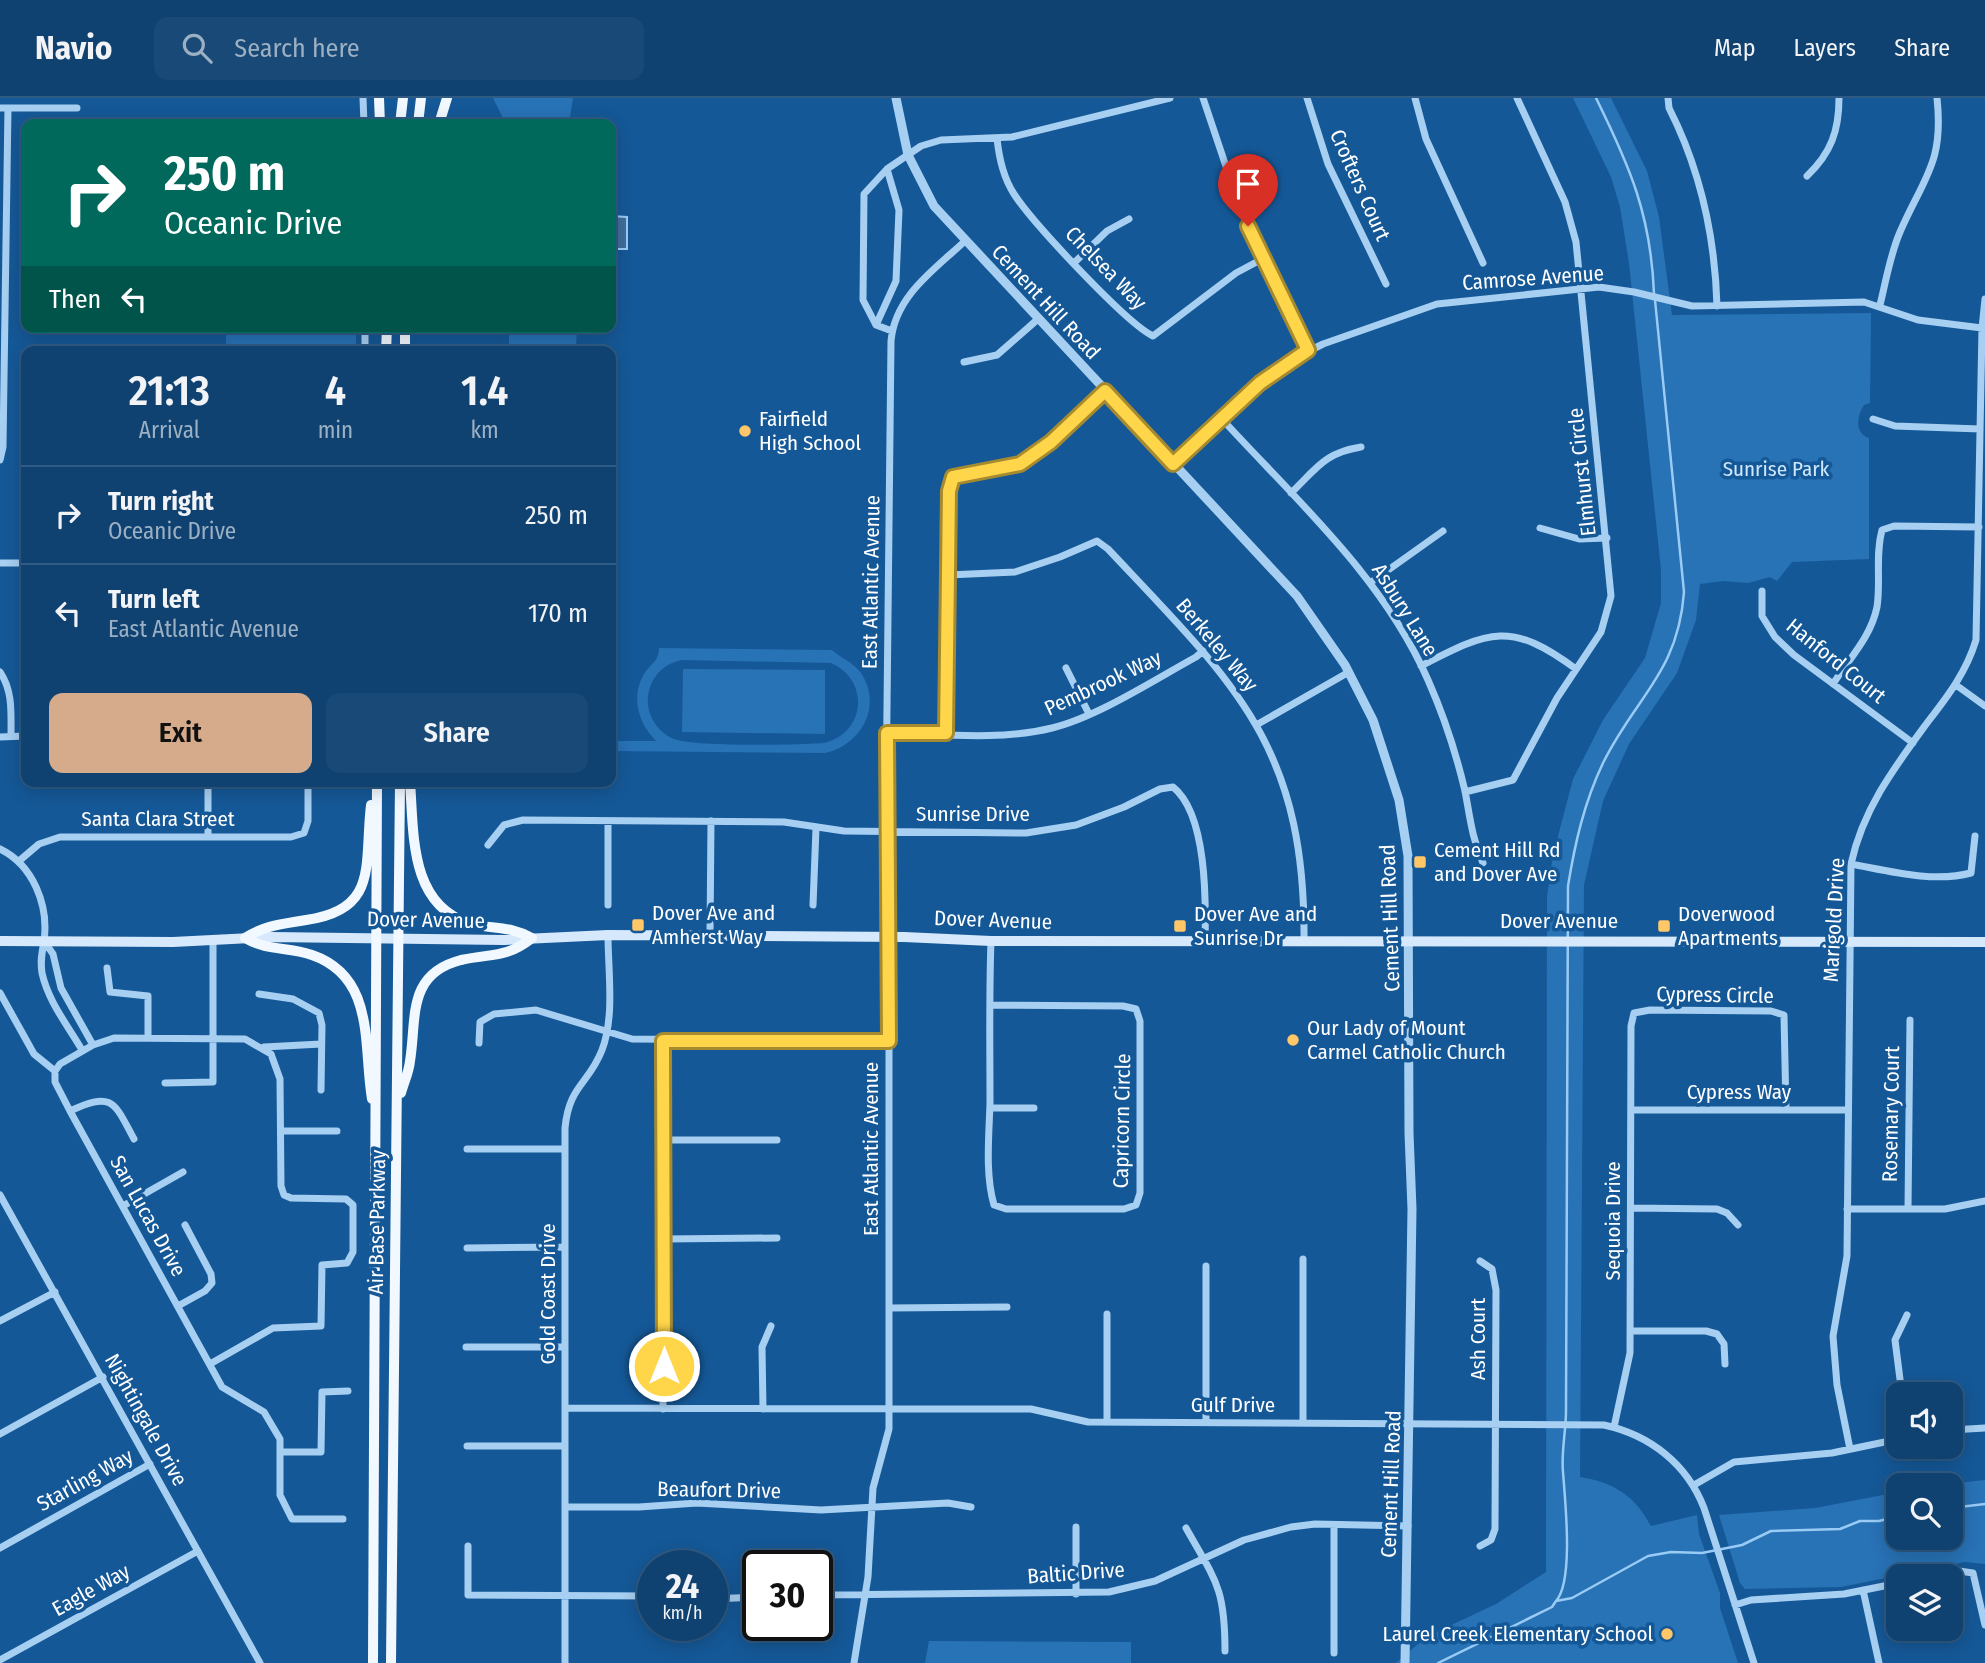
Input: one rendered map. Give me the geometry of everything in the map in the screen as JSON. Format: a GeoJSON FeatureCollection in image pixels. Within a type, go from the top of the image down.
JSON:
{"type":"FeatureCollection","features":[{"type":"Feature","properties":{"kind":"main road"},"geometry":{"type":"LineString","coordinates":[[379,98],[380,119]]}},
{"type":"Feature","properties":{"kind":"main road"},"geometry":{"type":"LineString","coordinates":[[401,119],[403,98]]}},
{"type":"Feature","properties":{"kind":"main road"},"geometry":{"type":"LineString","coordinates":[[419,119],[421,98]]}},
{"type":"Feature","properties":{"kind":"main road"},"geometry":{"type":"LineString","coordinates":[[441,119],[447,98]]}},
{"type":"Feature","properties":{"kind":"main road"},"geometry":{"type":"LineString","coordinates":[[376,787],[371,805],[364,877],[357,898],[334,915],[264,926],[245,938],[263,948],[295,951],[317,957],[341,971],[354,987],[364,1016],[367,1070],[377,1126]]}},
{"type":"Feature","properties":{"kind":"main road","name":"Air Base Parkway"},"geometry":{"type":"LineString","coordinates":[[373,1663],[377,787]]}},
{"type":"Feature","properties":{"kind":"main road","name":"Air Base Parkway"},"geometry":{"type":"LineString","coordinates":[[391,1663],[400,787]]}},
{"type":"Feature","properties":{"kind":"main road"},"geometry":{"type":"LineString","coordinates":[[397,1104],[410,1063],[417,997],[430,977],[449,964],[514,952],[531,938],[515,928],[481,926],[460,919],[431,896],[417,861],[411,787]]}},
{"type":"Feature","properties":{"kind":"main road","name":"Dover Avenue"},"geometry":{"type":"LineString","coordinates":[[0,941],[710,935],[991,941],[1567,940],[1985,943]]}},
{"type":"Feature","properties":{"kind":"street"},"geometry":{"type":"LineString","coordinates":[[363,98],[364,119]]}},
{"type":"Feature","properties":{"kind":"street","name":"Cement Hill Road"},"geometry":{"type":"LineString","coordinates":[[896,98],[908,155],[934,206],[1297,596],[1349,672],[1383,746],[1399,800],[1408,856],[1410,1424],[1405,1663]]}},
{"type":"Feature","properties":{"kind":"street"},"geometry":{"type":"LineString","coordinates":[[892,331],[876,325],[863,300],[864,194],[879,175],[908,155],[941,140],[997,138],[1039,132],[1170,98]]}},
{"type":"Feature","properties":{"kind":"street"},"geometry":{"type":"LineString","coordinates":[[1203,98],[1231,184],[1308,350]]}},
{"type":"Feature","properties":{"kind":"street","name":"Crofters Court"},"geometry":{"type":"LineString","coordinates":[[1307,98],[1328,164],[1386,284]]}},
{"type":"Feature","properties":{"kind":"street"},"geometry":{"type":"LineString","coordinates":[[1415,98],[1426,139],[1483,263]]}},
{"type":"Feature","properties":{"kind":"street","name":"Elmhurst Circle"},"geometry":{"type":"LineString","coordinates":[[1465,792],[1513,780],[1576,669],[1601,632],[1609,614],[1612,579],[1576,242],[1565,202],[1517,98]]}},
{"type":"Feature","properties":{"kind":"street"},"geometry":{"type":"LineString","coordinates":[[1668,98],[1669,108],[1699,178],[1706,204],[1717,306]]}},
{"type":"Feature","properties":{"kind":"street"},"geometry":{"type":"LineString","coordinates":[[1807,176],[1824,159],[1831,145],[1839,117],[1839,98]]}},
{"type":"Feature","properties":{"kind":"street"},"geometry":{"type":"LineString","coordinates":[[1880,305],[1899,233],[1934,163],[1938,143],[1937,98]]}},
{"type":"Feature","properties":{"kind":"street"},"geometry":{"type":"LineString","coordinates":[[0,460],[3,447],[4,108],[77,108]]}},
{"type":"Feature","properties":{"kind":"street","name":"Chelsea Way"},"geometry":{"type":"LineString","coordinates":[[997,138],[1001,165],[1013,193],[1129,319],[1153,336],[1236,273],[1264,258]]}},
{"type":"Feature","properties":{"kind":"street"},"geometry":{"type":"LineString","coordinates":[[876,325],[896,281],[898,210],[887,169]]}},
{"type":"Feature","properties":{"kind":"street"},"geometry":{"type":"LineString","coordinates":[[1075,262],[1107,231],[1129,219]]}},
{"type":"Feature","properties":{"kind":"street","name":"East Atlantic Avenue"},"geometry":{"type":"LineString","coordinates":[[854,1663],[866,1594],[876,1474],[887,1443],[889,1409],[887,733],[892,331],[901,305],[909,294],[965,241]]}},
{"type":"Feature","properties":{"kind":"street","name":"Camrose Avenue"},"geometry":{"type":"LineString","coordinates":[[1173,464],[1275,370],[1308,350],[1437,304],[1600,287],[1633,292],[1667,303],[1717,306],[1842,301],[1880,305],[1942,326],[1982,327]]}},
{"type":"Feature","properties":{"kind":"street","name":"Marigold Drive"},"geometry":{"type":"LineString","coordinates":[[1850,1449],[1833,1361],[1836,1311],[1847,1256],[1851,864],[1868,811],[1956,685],[1971,658],[1976,640],[1982,327],[1985,299]]}},
{"type":"Feature","properties":{"kind":"street"},"geometry":{"type":"LineString","coordinates":[[964,362],[997,355],[1038,319]]}},
{"type":"Feature","properties":{"kind":"street"},"geometry":{"type":"LineString","coordinates":[[946,733],[949,491],[953,477],[1020,464],[1051,442],[1105,391]]}},
{"type":"Feature","properties":{"kind":"street","name":"Asbury Lane"},"geometry":{"type":"LineString","coordinates":[[1221,418],[1370,583],[1421,666],[1449,734],[1465,792],[1473,840],[1483,863]]}},
{"type":"Feature","properties":{"kind":"street"},"geometry":{"type":"LineString","coordinates":[[1873,419],[1895,426],[1980,429]]}},
{"type":"Feature","properties":{"kind":"street"},"geometry":{"type":"LineString","coordinates":[[1291,493],[1338,450],[1361,447]]}},
{"type":"Feature","properties":{"kind":"street"},"geometry":{"type":"LineString","coordinates":[[1833,684],[1873,621],[1877,604],[1878,542],[1882,530],[1894,526],[1979,527]]}},
{"type":"Feature","properties":{"kind":"street"},"geometry":{"type":"LineString","coordinates":[[1540,528],[1579,539],[1607,538]]}},
{"type":"Feature","properties":{"kind":"street"},"geometry":{"type":"LineString","coordinates":[[1370,583],[1443,531]]}},
{"type":"Feature","properties":{"kind":"street","name":"Berkeley Way"},"geometry":{"type":"LineString","coordinates":[[948,575],[1015,572],[1097,541],[1108,549],[1223,673],[1258,724],[1281,775],[1297,834],[1304,892],[1304,942]]}},
{"type":"Feature","properties":{"kind":"street"},"geometry":{"type":"LineString","coordinates":[[0,563],[21,563]]}},
{"type":"Feature","properties":{"kind":"street","name":"Hanford Court"},"geometry":{"type":"LineString","coordinates":[[1762,591],[1762,616],[1767,627],[1794,655],[1913,743]]}},
{"type":"Feature","properties":{"kind":"street"},"geometry":{"type":"LineString","coordinates":[[1421,666],[1472,642],[1503,635],[1533,640],[1576,669]]}},
{"type":"Feature","properties":{"kind":"street","name":"Pembrook Way"},"geometry":{"type":"LineString","coordinates":[[887,733],[1038,732],[1089,713],[1195,658],[1203,650]]}},
{"type":"Feature","properties":{"kind":"street"},"geometry":{"type":"LineString","coordinates":[[1066,668],[1089,713]]}},
{"type":"Feature","properties":{"kind":"street"},"geometry":{"type":"LineString","coordinates":[[0,672],[6,681],[11,702],[11,736]]}},
{"type":"Feature","properties":{"kind":"street"},"geometry":{"type":"LineString","coordinates":[[1258,724],[1349,672]]}},
{"type":"Feature","properties":{"kind":"street"},"geometry":{"type":"LineString","coordinates":[[1956,685],[1985,706]]}},
{"type":"Feature","properties":{"kind":"street"},"geometry":{"type":"LineString","coordinates":[[0,737],[21,736]]}},
{"type":"Feature","properties":{"kind":"street"},"geometry":{"type":"LineString","coordinates":[[208,787],[208,836]]}},
{"type":"Feature","properties":{"kind":"street","name":"Santa Clara Street"},"geometry":{"type":"LineString","coordinates":[[19,861],[39,844],[60,837],[291,837],[304,833],[308,821],[308,787]]}},
{"type":"Feature","properties":{"kind":"street","name":"Sunrise Drive"},"geometry":{"type":"LineString","coordinates":[[488,845],[504,825],[512,821],[785,822],[816,828],[887,832],[1009,833],[1052,830],[1102,816],[1160,789],[1173,787],[1182,794],[1201,854],[1206,898],[1205,941]]}},
{"type":"Feature","properties":{"kind":"street"},"geometry":{"type":"LineString","coordinates":[[608,821],[608,905]]}},
{"type":"Feature","properties":{"kind":"street"},"geometry":{"type":"LineString","coordinates":[[710,935],[711,821]]}},
{"type":"Feature","properties":{"kind":"street"},"geometry":{"type":"LineString","coordinates":[[813,905],[816,828]]}},
{"type":"Feature","properties":{"kind":"street"},"geometry":{"type":"LineString","coordinates":[[1851,864],[1920,876],[1959,876],[1971,873],[1975,836]]}},
{"type":"Feature","properties":{"kind":"street"},"geometry":{"type":"LineString","coordinates":[[0,849],[19,861],[37,887],[42,906],[44,941],[40,954],[48,991],[82,1051]]}},
{"type":"Feature","properties":{"kind":"street","name":"Gold Coast Drive"},"geometry":{"type":"LineString","coordinates":[[565,1663],[565,1149],[570,1101],[595,1064],[606,1033],[608,935]]}},
{"type":"Feature","properties":{"kind":"street"},"geometry":{"type":"LineString","coordinates":[[165,1083],[213,1082],[214,940]]}},
{"type":"Feature","properties":{"kind":"street"},"geometry":{"type":"LineString","coordinates":[[44,941],[53,954],[61,988],[93,1045]]}},
{"type":"Feature","properties":{"kind":"street","name":"Capricorn Circle"},"geometry":{"type":"LineString","coordinates":[[990,1005],[1124,1006],[1136,1009],[1140,1021],[1140,1193],[1136,1205],[1124,1209],[1006,1209],[994,1206],[990,1191],[990,1005],[991,941]]}},
{"type":"Feature","properties":{"kind":"street"},"geometry":{"type":"LineString","coordinates":[[107,968],[110,992],[148,996],[148,1038]]}},
{"type":"Feature","properties":{"kind":"street"},"geometry":{"type":"LineString","coordinates":[[0,993],[34,1054],[55,1071],[60,1063],[93,1045],[114,1038],[245,1039],[264,1047],[271,1054],[280,1079],[281,1186],[284,1195],[291,1198],[345,1199],[353,1205],[353,1252],[347,1264],[322,1265],[321,1326],[273,1328],[209,1364]]}},
{"type":"Feature","properties":{"kind":"street"},"geometry":{"type":"LineString","coordinates":[[259,994],[293,999],[319,1013],[322,1025],[321,1090]]}},
{"type":"Feature","properties":{"kind":"street"},"geometry":{"type":"LineString","coordinates":[[479,1043],[480,1022],[487,1016],[519,1010],[550,1013],[606,1033],[663,1041],[889,1041]]}},
{"type":"Feature","properties":{"kind":"street","name":"Cypress Circle"},"geometry":{"type":"LineString","coordinates":[[1634,1013],[1758,1011],[1784,1014],[1786,1110]]}},
{"type":"Feature","properties":{"kind":"street","name":"Sequoia Drive"},"geometry":{"type":"LineString","coordinates":[[1614,1427],[1630,1363],[1631,1026],[1634,1013]]}},
{"type":"Feature","properties":{"kind":"street","name":"Rosemary Court"},"geometry":{"type":"LineString","coordinates":[[1908,1209],[1910,1020]]}},
{"type":"Feature","properties":{"kind":"street"},"geometry":{"type":"LineString","coordinates":[[663,1041],[663,1409]]}},
{"type":"Feature","properties":{"kind":"street"},"geometry":{"type":"LineString","coordinates":[[264,1047],[321,1044]]}},
{"type":"Feature","properties":{"kind":"street","name":"San Lucas Drive"},"geometry":{"type":"LineString","coordinates":[[55,1071],[55,1082],[70,1111],[222,1387],[241,1401],[264,1412],[280,1439],[282,1452]]}},
{"type":"Feature","properties":{"kind":"street"},"geometry":{"type":"LineString","coordinates":[[70,1111],[95,1099],[107,1100],[115,1105],[134,1139]]}},
{"type":"Feature","properties":{"kind":"street"},"geometry":{"type":"LineString","coordinates":[[990,1108],[1034,1108]]}},
{"type":"Feature","properties":{"kind":"street","name":"Cypress Way"},"geometry":{"type":"LineString","coordinates":[[1631,1110],[1848,1111]]}},
{"type":"Feature","properties":{"kind":"street"},"geometry":{"type":"LineString","coordinates":[[281,1131],[337,1130]]}},
{"type":"Feature","properties":{"kind":"street"},"geometry":{"type":"LineString","coordinates":[[664,1140],[777,1140]]}},
{"type":"Feature","properties":{"kind":"street"},"geometry":{"type":"LineString","coordinates":[[467,1149],[565,1149]]}},
{"type":"Feature","properties":{"kind":"street"},"geometry":{"type":"LineString","coordinates":[[123,1206],[183,1172]]}},
{"type":"Feature","properties":{"kind":"street","name":"Nightingale Drive"},"geometry":{"type":"LineString","coordinates":[[0,1195],[2,1205],[103,1377],[260,1663]]}},
{"type":"Feature","properties":{"kind":"street"},"geometry":{"type":"LineString","coordinates":[[1847,1209],[1945,1209],[1985,1201]]}},
{"type":"Feature","properties":{"kind":"street"},"geometry":{"type":"LineString","coordinates":[[1631,1208],[1717,1209],[1727,1213],[1738,1225]]}},
{"type":"Feature","properties":{"kind":"street"},"geometry":{"type":"LineString","coordinates":[[178,1306],[205,1291],[212,1283],[211,1274],[185,1225]]}},
{"type":"Feature","properties":{"kind":"street"},"geometry":{"type":"LineString","coordinates":[[663,1239],[777,1238]]}},
{"type":"Feature","properties":{"kind":"street"},"geometry":{"type":"LineString","coordinates":[[467,1248],[565,1247]]}},
{"type":"Feature","properties":{"kind":"street"},"geometry":{"type":"LineString","coordinates":[[1303,1259],[1303,1423]]}},
{"type":"Feature","properties":{"kind":"street","name":"Ash Court"},"geometry":{"type":"LineString","coordinates":[[1479,1261],[1492,1269],[1496,1290],[1495,1529],[1491,1540],[1480,1546]]}},
{"type":"Feature","properties":{"kind":"street"},"geometry":{"type":"LineString","coordinates":[[1206,1265],[1206,1423]]}},
{"type":"Feature","properties":{"kind":"street"},"geometry":{"type":"LineString","coordinates":[[0,1321],[55,1292]]}},
{"type":"Feature","properties":{"kind":"street"},"geometry":{"type":"LineString","coordinates":[[889,1308],[1007,1307]]}},
{"type":"Feature","properties":{"kind":"street"},"geometry":{"type":"LineString","coordinates":[[1107,1314],[1107,1422]]}},
{"type":"Feature","properties":{"kind":"street"},"geometry":{"type":"LineString","coordinates":[[1900,1382],[1895,1340],[1907,1315]]}},
{"type":"Feature","properties":{"kind":"street"},"geometry":{"type":"LineString","coordinates":[[762,1409],[762,1347],[771,1326]]}},
{"type":"Feature","properties":{"kind":"street"},"geometry":{"type":"LineString","coordinates":[[1631,1331],[1706,1331],[1717,1334],[1724,1344],[1725,1364]]}},
{"type":"Feature","properties":{"kind":"street"},"geometry":{"type":"LineString","coordinates":[[466,1347],[565,1347]]}},
{"type":"Feature","properties":{"kind":"street"},"geometry":{"type":"LineString","coordinates":[[0,1434],[103,1377]]}},
{"type":"Feature","properties":{"kind":"street"},"geometry":{"type":"LineString","coordinates":[[343,1519],[292,1519],[280,1495],[278,1481],[282,1452],[321,1452],[322,1392],[348,1391]]}},
{"type":"Feature","properties":{"kind":"street","name":"Gulf Drive"},"geometry":{"type":"LineString","coordinates":[[565,1408],[1031,1409],[1074,1421],[1573,1423],[1614,1427],[1652,1444],[1674,1461],[1694,1485],[1754,1663]]}},
{"type":"Feature","properties":{"kind":"street"},"geometry":{"type":"LineString","coordinates":[[1963,1429],[1985,1428]]}},
{"type":"Feature","properties":{"kind":"street"},"geometry":{"type":"LineString","coordinates":[[1694,1485],[1734,1462],[1850,1449],[1886,1442]]}},
{"type":"Feature","properties":{"kind":"street"},"geometry":{"type":"LineString","coordinates":[[467,1446],[565,1446]]}},
{"type":"Feature","properties":{"kind":"street","name":"Starling Way"},"geometry":{"type":"LineString","coordinates":[[0,1548],[150,1464]]}},
{"type":"Feature","properties":{"kind":"street","name":"Beaufort Drive"},"geometry":{"type":"LineString","coordinates":[[565,1507],[639,1507],[697,1503],[801,1509],[948,1503],[971,1507]]}},
{"type":"Feature","properties":{"kind":"street"},"geometry":{"type":"LineString","coordinates":[[1334,1525],[1334,1653]]}},
{"type":"Feature","properties":{"kind":"street","name":"Baltic Drive"},"geometry":{"type":"LineString","coordinates":[[833,1595],[1076,1594],[1140,1586],[1267,1532],[1334,1525],[1408,1527]]}},
{"type":"Feature","properties":{"kind":"street"},"geometry":{"type":"LineString","coordinates":[[1076,1527],[1076,1594]]}},
{"type":"Feature","properties":{"kind":"street"},"geometry":{"type":"LineString","coordinates":[[1186,1528],[1222,1597],[1225,1651]]}},
{"type":"Feature","properties":{"kind":"street"},"geometry":{"type":"LineString","coordinates":[[468,1546],[468,1595],[637,1596]]}},
{"type":"Feature","properties":{"kind":"street","name":"Eagle Way"},"geometry":{"type":"LineString","coordinates":[[0,1660],[198,1551]]}},
{"type":"Feature","properties":{"kind":"street"},"geometry":{"type":"LineString","coordinates":[[1963,1572],[1973,1573],[1985,1625]]}},
{"type":"Feature","properties":{"kind":"street"},"geometry":{"type":"LineString","coordinates":[[1735,1605],[1751,1600],[1886,1586]]}},
{"type":"Feature","properties":{"kind":"street"},"geometry":{"type":"LineString","coordinates":[[1863,1590],[1879,1663]]}},
{"type":"Feature","properties":{"kind":"green space"},"geometry":{"type":"Polygon","coordinates":[[[493,98],[573,98],[570,119],[504,119],[493,98]]]}},
{"type":"Feature","properties":{"kind":"green space","name":"Sunrise Park"},"geometry":{"type":"Polygon","coordinates":[[[1573,98],[1611,98],[1647,171],[1659,217],[1672,315],[1871,313],[1870,403],[1864,405],[1858,424],[1864,436],[1869,438],[1869,559],[1792,562],[1777,581],[1770,577],[1748,583],[1723,581],[1700,584],[1696,620],[1677,673],[1629,744],[1603,801],[1584,885],[1580,1477],[1622,1492],[1638,1506],[1651,1526],[1697,1515],[1699,1534],[1720,1593],[1720,1608],[1738,1663],[1396,1663],[1426,1637],[1496,1604],[1546,1572],[1547,896],[1553,855],[1573,779],[1603,720],[1645,658],[1661,603],[1661,570],[1629,263],[1620,207],[1611,177],[1573,98]]]}},
{"type":"Feature","properties":{"kind":"green space"},"geometry":{"type":"Polygon","coordinates":[[[226,333],[356,333],[356,346],[226,346],[226,333]]]}},
{"type":"Feature","properties":{"kind":"green space"},"geometry":{"type":"Polygon","coordinates":[[[509,333],[577,333],[576,346],[509,346],[509,333]]]}},
{"type":"Feature","properties":{"kind":"green space"},"geometry":{"type":"Polygon","coordinates":[[[659,648],[832,650],[861,673],[870,698],[869,711],[858,733],[849,742],[825,753],[616,751],[616,741],[656,741],[640,717],[637,698],[641,680],[657,658],[659,648]],[[676,661],[661,670],[654,679],[649,691],[648,705],[652,719],[661,731],[685,742],[747,745],[824,743],[848,729],[855,718],[857,693],[844,671],[831,663],[676,661]]]}},
{"type":"Feature","properties":{"kind":"green space"},"geometry":{"type":"Polygon","coordinates":[[[683,669],[825,670],[825,734],[682,732],[683,669]]]}},
{"type":"Feature","properties":{"kind":"green space"},"geometry":{"type":"Polygon","coordinates":[[[1985,1480],[1985,1564],[1886,1564],[1886,1578],[1841,1587],[1745,1589],[1740,1583],[1719,1515],[1815,1508],[1886,1494],[1886,1550],[1963,1550],[1963,1482],[1985,1480]]]}},
{"type":"Feature","properties":{"kind":"green space"},"geometry":{"type":"Polygon","coordinates":[[[929,1641],[1131,1642],[1131,1663],[925,1663],[929,1641]]]}},
{"type":"Feature","properties":{"kind":"shaded area"},"geometry":{"type":"Polygon","coordinates":[[[616,216],[627,217],[627,249],[616,249],[616,216]]]}},
{"type":"Feature","properties":{"kind":"waterway"},"geometry":{"type":"LineString","coordinates":[[1596,98],[1637,192],[1648,240],[1654,294]]}},
{"type":"Feature","properties":{"kind":"waterway"},"geometry":{"type":"LineString","coordinates":[[1556,1601],[1562,1591],[1567,1559],[1563,1465],[1566,1411],[1568,886],[1590,793],[1616,740],[1664,664],[1680,620],[1684,592],[1655,300]]}},
{"type":"Feature","properties":{"kind":"waterway"},"geometry":{"type":"LineString","coordinates":[[1963,1507],[1985,1504]]}},
{"type":"Feature","properties":{"kind":"waterway"},"geometry":{"type":"LineString","coordinates":[[1438,1663],[1552,1607],[1556,1601],[1572,1598],[1648,1556],[1671,1552],[1702,1553],[1742,1545],[1771,1531],[1840,1529],[1860,1521],[1886,1519]]}},
{"type":"Feature","properties":{"kind":"place","name":"Fairfield High School"},"geometry":{"type":"Point","coordinates":[745,431]}},
{"type":"Feature","properties":{"kind":"place","name":"Cement Hill Rd and Dover Ave"},"geometry":{"type":"Point","coordinates":[1420,862]}},
{"type":"Feature","properties":{"kind":"place","name":"Dover Ave and Amherst Way"},"geometry":{"type":"Point","coordinates":[638,925]}},
{"type":"Feature","properties":{"kind":"place","name":"Dover Ave and Sunrise Dr"},"geometry":{"type":"Point","coordinates":[1180,926]}},
{"type":"Feature","properties":{"kind":"place","name":"Doverwood Apartments"},"geometry":{"type":"Point","coordinates":[1664,926]}},
{"type":"Feature","properties":{"kind":"place","name":"Our Lady of Mount Carmel Catholic Church"},"geometry":{"type":"Point","coordinates":[1293,1040]}},
{"type":"Feature","properties":{"kind":"place","name":"Laurel Creek Elementary School"},"geometry":{"type":"Point","coordinates":[1667,1634]}},
{"type":"Feature","properties":{"kind":"route"},"geometry":{"type":"LineString","coordinates":[[664,1366],[663,1041],[889,1041],[887,733],[946,733],[949,491],[953,477],[965,473],[1001,470],[1020,464],[1051,442],[1105,391],[1173,464],[1275,370],[1308,350],[1248,226]]}}]}
